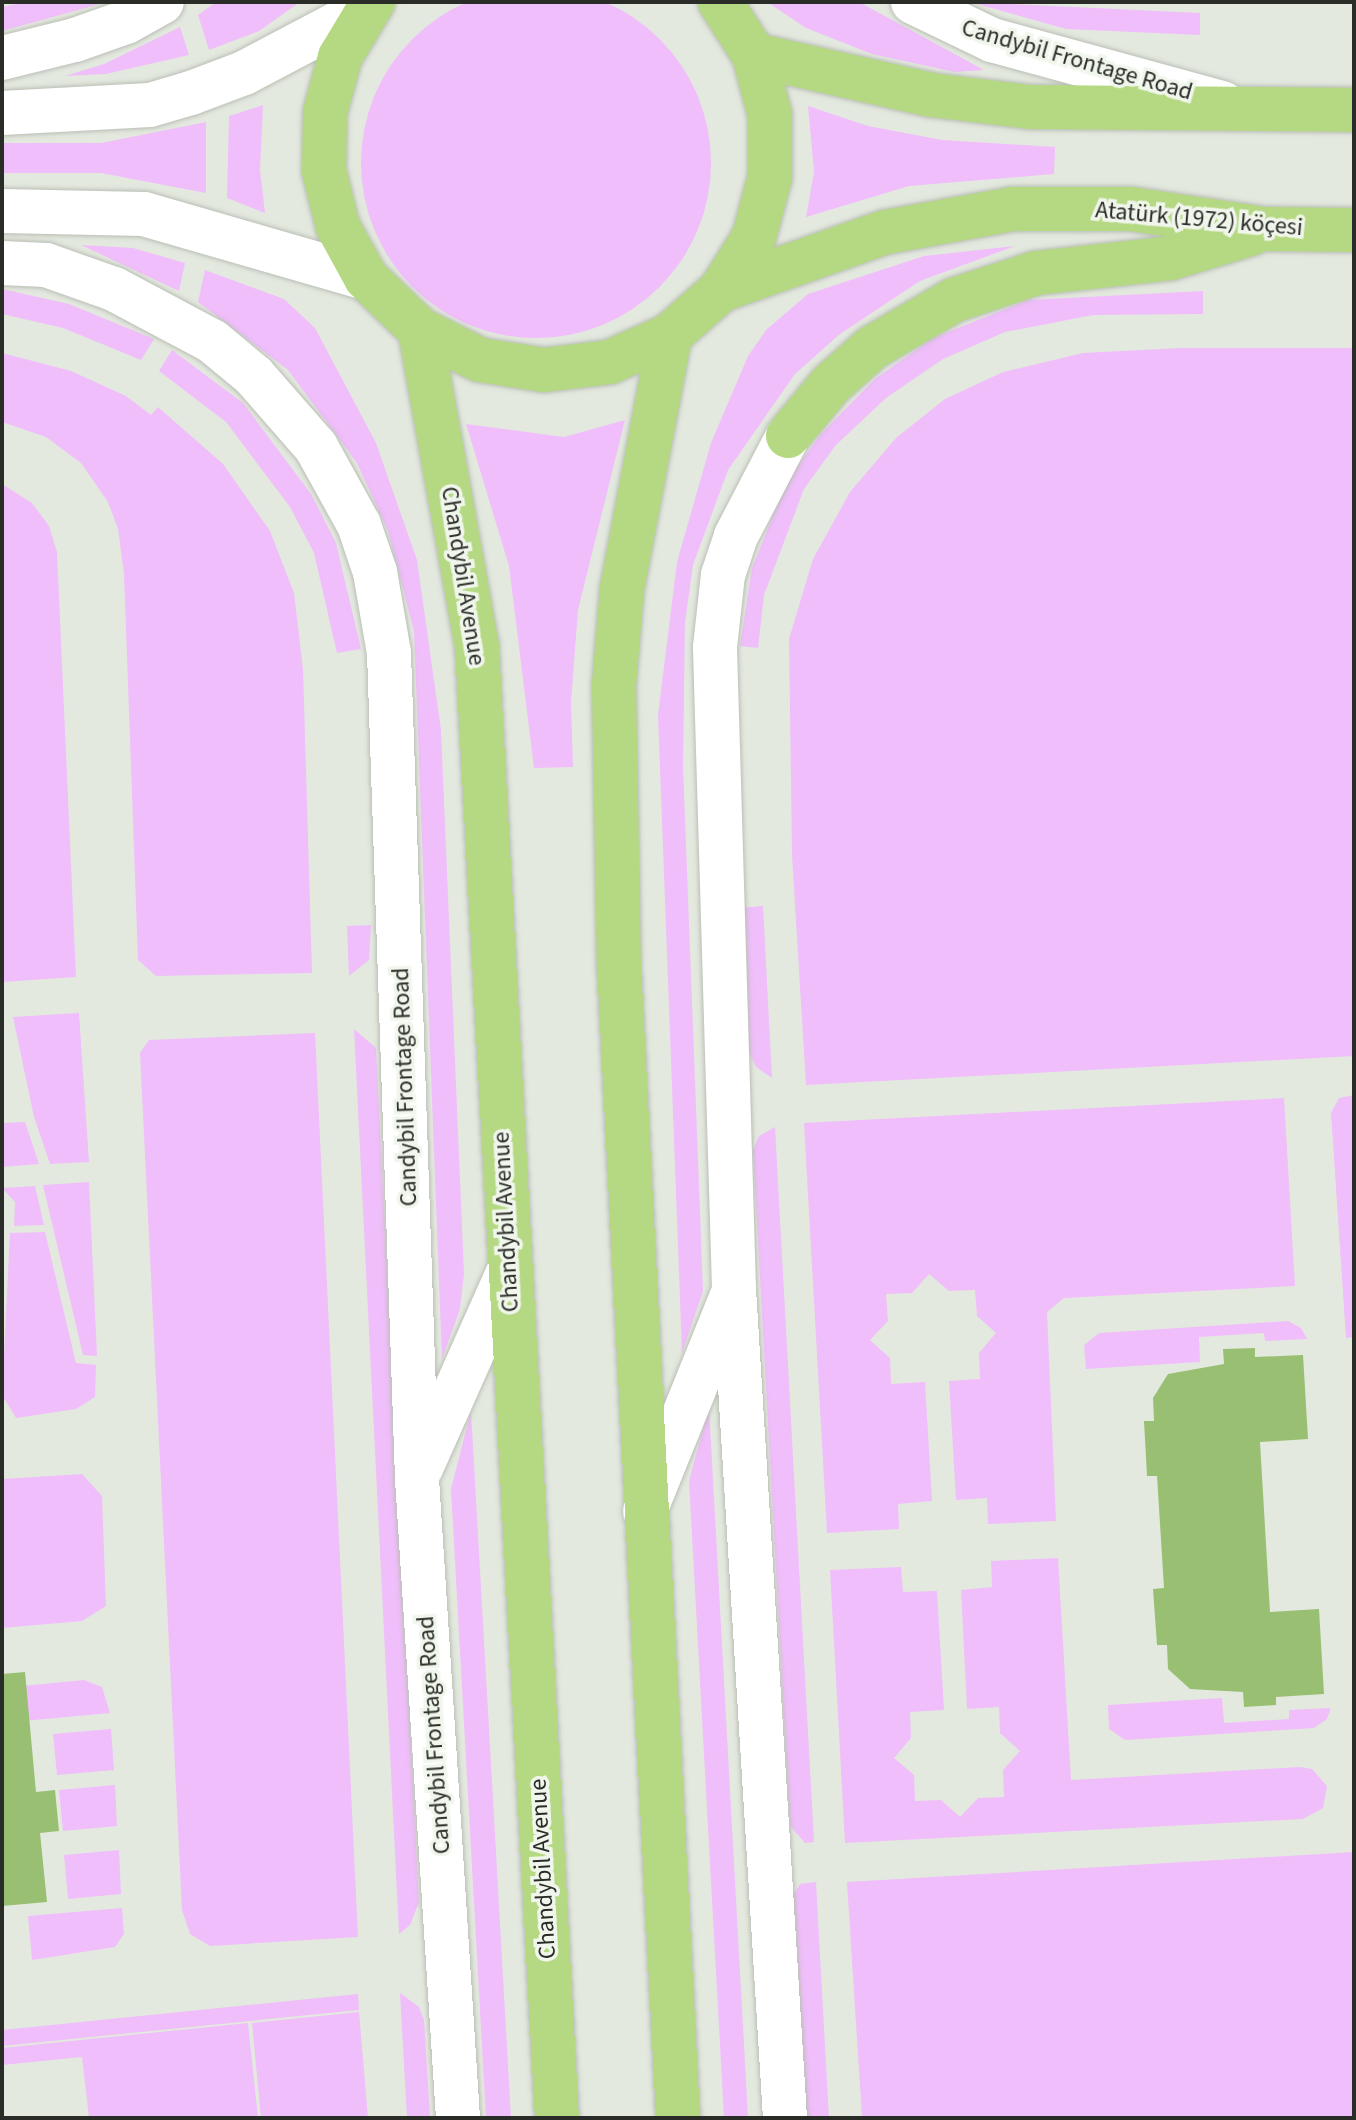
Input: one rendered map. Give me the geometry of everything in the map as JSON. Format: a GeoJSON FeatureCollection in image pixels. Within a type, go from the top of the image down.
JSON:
{"type":"FeatureCollection","features":[{"type":"Feature","properties":{"kind":"main road"},"geometry":{"type":"LineString","coordinates":[[371,4],[340,57],[324,127],[324,171],[338,227],[366,278],[420,330],[480,360],[544,370],[610,362],[670,335],[721,290],[754,237],[770,177],[770,115],[754,55],[720,2]]}},
{"type":"Feature","properties":{"kind":"main road"},"geometry":{"type":"LineString","coordinates":[[754,55],[985,102],[1354,110]]}},
{"type":"Feature","properties":{"kind":"main road","name":"Atatürk (1972) köçesi"},"geometry":{"type":"LineString","coordinates":[[721,290],[886,232],[1012,209],[1131,209],[1265,229],[1354,230]]}},
{"type":"Feature","properties":{"kind":"main road"},"geometry":{"type":"LineString","coordinates":[[788,436],[831,384],[873,347],[954,300],[1036,273],[1171,258],[1265,229]]}},
{"type":"Feature","properties":{"kind":"main road","name":"Chandybil Avenue"},"geometry":{"type":"LineString","coordinates":[[420,330],[477,647],[508,1273],[557,2118]]}},
{"type":"Feature","properties":{"kind":"main road"},"geometry":{"type":"LineString","coordinates":[[670,335],[622,588],[614,686],[619,965],[678,2118]]}},
{"type":"Feature","properties":{"kind":"street"},"geometry":{"type":"LineString","coordinates":[[2,58],[75,40],[126,22],[162,2]]}},
{"type":"Feature","properties":{"kind":"street","name":"Candybil Frontage Road"},"geometry":{"type":"LineString","coordinates":[[913,2],[992,40],[1244,109]]}},
{"type":"Feature","properties":{"kind":"street"},"geometry":{"type":"LineString","coordinates":[[2,113],[164,101],[244,73],[371,4]]}},
{"type":"Feature","properties":{"kind":"street"},"geometry":{"type":"LineString","coordinates":[[2,211],[144,214],[366,278]]}},
{"type":"Feature","properties":{"kind":"street","name":"Candybil Frontage Road"},"geometry":{"type":"LineString","coordinates":[[2,263],[46,265],[78,274],[212,341],[254,376],[316,447],[359,525],[384,613],[389,653],[417,1479],[458,2118]]}},
{"type":"Feature","properties":{"kind":"street"},"geometry":{"type":"LineString","coordinates":[[785,2118],[734,1289],[716,613],[736,536],[788,436]]}},
{"type":"Feature","properties":{"kind":"street"},"geometry":{"type":"LineString","coordinates":[[417,1479],[508,1273]]}},
{"type":"Feature","properties":{"kind":"street"},"geometry":{"type":"LineString","coordinates":[[645,1511],[734,1289]]}},
{"type":"Feature","properties":{"kind":"shaded area"},"geometry":{"type":"Polygon","coordinates":[[[536,-12],[570,-9],[603,1],[633,17],[660,39],[682,66],[698,96],[708,129],[711,163],[708,197],[698,230],[682,260],[660,287],[633,309],[603,325],[570,335],[536,338],[502,335],[469,325],[439,309],[412,287],[390,260],[374,230],[364,197],[361,163],[364,129],[374,96],[390,66],[412,39],[439,17],[469,1],[502,-9],[536,-12]]]}},
{"type":"Feature","properties":{"kind":"shaded area"},"geometry":{"type":"Polygon","coordinates":[[[25,2],[107,2],[2,31],[2,7],[25,2]]]}},
{"type":"Feature","properties":{"kind":"shaded area"},"geometry":{"type":"Polygon","coordinates":[[[216,2],[300,2],[259,31],[209,50],[198,15],[216,2]]]}},
{"type":"Feature","properties":{"kind":"shaded area"},"geometry":{"type":"Polygon","coordinates":[[[767,2],[859,2],[984,70],[955,72],[872,54],[806,28],[767,2]]]}},
{"type":"Feature","properties":{"kind":"shaded area"},"geometry":{"type":"Polygon","coordinates":[[[970,2],[1200,13],[1200,35],[1066,29],[970,2]]]}},
{"type":"Feature","properties":{"kind":"shaded area"},"geometry":{"type":"Polygon","coordinates":[[[180,27],[189,55],[106,74],[65,76],[104,64],[180,27]]]}},
{"type":"Feature","properties":{"kind":"shaded area"},"geometry":{"type":"Polygon","coordinates":[[[263,105],[260,170],[265,213],[227,198],[229,116],[263,105]]]}},
{"type":"Feature","properties":{"kind":"shaded area"},"geometry":{"type":"Polygon","coordinates":[[[808,106],[868,126],[942,140],[1055,147],[1054,174],[909,186],[806,217],[814,172],[808,106]]]}},
{"type":"Feature","properties":{"kind":"shaded area"},"geometry":{"type":"Polygon","coordinates":[[[206,122],[206,193],[101,173],[2,173],[2,143],[101,143],[206,122]]]}},
{"type":"Feature","properties":{"kind":"shaded area"},"geometry":{"type":"Polygon","coordinates":[[[81,245],[133,248],[185,263],[179,291],[81,245]]]}},
{"type":"Feature","properties":{"kind":"shaded area"},"geometry":{"type":"Polygon","coordinates":[[[1015,246],[920,281],[840,334],[795,374],[728,470],[693,565],[685,623],[683,766],[703,1291],[682,1353],[658,715],[677,562],[711,443],[748,356],[766,330],[808,294],[924,256],[1015,246]]]}},
{"type":"Feature","properties":{"kind":"shaded area"},"geometry":{"type":"Polygon","coordinates":[[[205,270],[284,299],[315,328],[376,443],[417,560],[441,730],[464,1274],[460,1309],[442,1359],[414,631],[388,531],[357,463],[288,370],[198,302],[205,270]]]}},
{"type":"Feature","properties":{"kind":"shaded area"},"geometry":{"type":"Polygon","coordinates":[[[2,289],[69,304],[154,339],[141,360],[63,328],[2,314],[2,289]]]}},
{"type":"Feature","properties":{"kind":"shaded area"},"geometry":{"type":"Polygon","coordinates":[[[1203,291],[1203,314],[1093,315],[1005,332],[943,359],[886,398],[835,446],[804,489],[764,595],[758,648],[740,646],[752,568],[787,481],[820,435],[875,379],[933,338],[1028,300],[1203,291]]]}},
{"type":"Feature","properties":{"kind":"shaded area"},"geometry":{"type":"Polygon","coordinates":[[[1180,348],[1354,348],[1354,1056],[806,1085],[792,855],[789,639],[813,559],[850,492],[896,438],[945,399],[1003,372],[1083,353],[1180,348]]]}},
{"type":"Feature","properties":{"kind":"shaded area"},"geometry":{"type":"Polygon","coordinates":[[[172,350],[243,403],[311,494],[336,543],[361,649],[337,653],[314,553],[290,507],[226,422],[159,371],[172,350]]]}},
{"type":"Feature","properties":{"kind":"shaded area"},"geometry":{"type":"Polygon","coordinates":[[[2,353],[71,371],[126,396],[151,415],[158,407],[223,464],[270,531],[294,593],[303,669],[312,973],[156,976],[138,960],[124,574],[118,529],[108,502],[81,463],[46,437],[2,422],[2,353]]]}},
{"type":"Feature","properties":{"kind":"shaded area"},"geometry":{"type":"Polygon","coordinates":[[[625,420],[578,610],[571,702],[573,767],[534,768],[509,566],[466,424],[564,437],[625,420]]]}},
{"type":"Feature","properties":{"kind":"shaded area"},"geometry":{"type":"Polygon","coordinates":[[[2,484],[32,503],[49,526],[57,552],[76,977],[2,982],[2,484]]]}},
{"type":"Feature","properties":{"kind":"shaded area"},"geometry":{"type":"Polygon","coordinates":[[[763,906],[772,1078],[756,1067],[748,1050],[740,908],[763,906]]]}},
{"type":"Feature","properties":{"kind":"shaded area"},"geometry":{"type":"Polygon","coordinates":[[[371,925],[369,960],[349,976],[347,926],[371,925]]]}},
{"type":"Feature","properties":{"kind":"shaded area"},"geometry":{"type":"Polygon","coordinates":[[[79,1013],[89,1162],[50,1164],[34,1117],[13,1017],[79,1013]]]}},
{"type":"Feature","properties":{"kind":"shaded area"},"geometry":{"type":"Polygon","coordinates":[[[354,1029],[376,1048],[419,1902],[410,1925],[399,1934],[354,1029]]]}},
{"type":"Feature","properties":{"kind":"shaded area"},"geometry":{"type":"Polygon","coordinates":[[[315,1033],[358,1937],[210,1946],[190,1934],[182,1910],[140,1053],[149,1040],[315,1033]]]}},
{"type":"Feature","properties":{"kind":"shaded area"},"geometry":{"type":"Polygon","coordinates":[[[1354,1095],[1354,1337],[1346,1338],[1331,1113],[1339,1098],[1354,1095]]]}},
{"type":"Feature","properties":{"kind":"shaded area"},"geometry":{"type":"Polygon","coordinates":[[[1284,1098],[1295,1286],[1064,1298],[1047,1312],[1056,1521],[988,1524],[987,1498],[956,1500],[949,1381],[980,1379],[979,1353],[996,1333],[977,1316],[975,1290],[949,1291],[929,1274],[912,1293],[886,1294],[888,1321],[870,1340],[890,1358],[891,1384],[925,1382],[932,1501],[898,1504],[899,1529],[827,1533],[804,1123],[1284,1098]]]}},
{"type":"Feature","properties":{"kind":"shaded area"},"geometry":{"type":"Polygon","coordinates":[[[25,1122],[39,1164],[2,1167],[2,1123],[25,1122]]]}},
{"type":"Feature","properties":{"kind":"shaded area"},"geometry":{"type":"Polygon","coordinates":[[[775,1127],[814,1842],[805,1843],[790,1826],[753,1150],[759,1136],[775,1127]]]}},
{"type":"Feature","properties":{"kind":"shaded area"},"geometry":{"type":"Polygon","coordinates":[[[89,1182],[97,1356],[83,1355],[43,1185],[89,1182]]]}},
{"type":"Feature","properties":{"kind":"shaded area"},"geometry":{"type":"Polygon","coordinates":[[[35,1186],[44,1225],[14,1226],[15,1202],[2,1188],[35,1186]]]}},
{"type":"Feature","properties":{"kind":"shaded area"},"geometry":{"type":"Polygon","coordinates":[[[45,1232],[76,1363],[96,1365],[95,1397],[76,1409],[16,1418],[2,1395],[10,1233],[45,1232]]]}},
{"type":"Feature","properties":{"kind":"shaded area"},"geometry":{"type":"Polygon","coordinates":[[[1288,1321],[1301,1328],[1307,1339],[1265,1341],[1264,1333],[1199,1337],[1200,1362],[1086,1369],[1084,1345],[1099,1333],[1288,1321]]]}},
{"type":"Feature","properties":{"kind":"shaded area"},"geometry":{"type":"Polygon","coordinates":[[[709,1407],[748,2118],[724,2118],[689,1481],[709,1407]]]}},
{"type":"Feature","properties":{"kind":"shaded area"},"geometry":{"type":"Polygon","coordinates":[[[471,1411],[511,2118],[486,2118],[451,1489],[471,1411]]]}},
{"type":"Feature","properties":{"kind":"shaded area"},"geometry":{"type":"Polygon","coordinates":[[[82,1474],[102,1496],[106,1606],[82,1621],[2,1628],[2,1479],[82,1474]]]}},
{"type":"Feature","properties":{"kind":"shaded area"},"geometry":{"type":"Polygon","coordinates":[[[1058,1558],[1071,1780],[1300,1767],[1312,1769],[1327,1786],[1323,1808],[1303,1819],[845,1843],[830,1570],[901,1567],[903,1592],[937,1591],[944,1710],[910,1712],[911,1738],[894,1758],[914,1775],[915,1801],[941,1800],[960,1817],[978,1798],[1004,1797],[1003,1770],[1020,1751],[1000,1733],[999,1707],[967,1709],[961,1590],[992,1587],[991,1561],[1058,1558]]]}},
{"type":"Feature","properties":{"kind":"shaded area"},"geometry":{"type":"Polygon","coordinates":[[[84,1680],[102,1687],[110,1713],[2,1723],[2,1688],[84,1680]]]}},
{"type":"Feature","properties":{"kind":"shaded area"},"geometry":{"type":"Polygon","coordinates":[[[1222,1698],[1224,1723],[1289,1719],[1289,1710],[1331,1708],[1327,1719],[1314,1728],[1125,1740],[1109,1729],[1108,1705],[1222,1698]]]}},
{"type":"Feature","properties":{"kind":"shaded area"},"geometry":{"type":"Polygon","coordinates":[[[111,1729],[114,1770],[57,1775],[53,1734],[111,1729]]]}},
{"type":"Feature","properties":{"kind":"shaded area"},"geometry":{"type":"Polygon","coordinates":[[[115,1785],[117,1826],[63,1831],[59,1790],[115,1785]]]}},
{"type":"Feature","properties":{"kind":"shaded area"},"geometry":{"type":"Polygon","coordinates":[[[119,1850],[121,1894],[68,1899],[64,1855],[119,1850]]]}},
{"type":"Feature","properties":{"kind":"shaded area"},"geometry":{"type":"Polygon","coordinates":[[[1354,1852],[1354,2118],[862,2118],[847,1882],[1354,1852]]]}},
{"type":"Feature","properties":{"kind":"shaded area"},"geometry":{"type":"Polygon","coordinates":[[[816,1882],[829,2118],[806,2118],[793,1895],[800,1884],[816,1882]]]}},
{"type":"Feature","properties":{"kind":"shaded area"},"geometry":{"type":"Polygon","coordinates":[[[122,1908],[124,1934],[115,1947],[32,1960],[28,1916],[122,1908]]]}},
{"type":"Feature","properties":{"kind":"shaded area"},"geometry":{"type":"Polygon","coordinates":[[[400,1993],[419,2007],[424,2020],[430,2118],[407,2118],[400,1993]]]}},
{"type":"Feature","properties":{"kind":"shaded area"},"geometry":{"type":"Polygon","coordinates":[[[358,1994],[359,2010],[2,2046],[2,2030],[358,1994]]]}},
{"type":"Feature","properties":{"kind":"shaded area"},"geometry":{"type":"Polygon","coordinates":[[[359,2012],[368,2118],[261,2118],[252,2023],[359,2012]]]}},
{"type":"Feature","properties":{"kind":"shaded area"},"geometry":{"type":"Polygon","coordinates":[[[248,2023],[258,2118],[89,2118],[82,2057],[2,2065],[2,2048],[248,2023]]]}},
{"type":"Feature","properties":{"kind":"building"},"geometry":{"type":"Polygon","coordinates":[[[1255,1348],[1255,1357],[1303,1355],[1308,1439],[1260,1442],[1270,1612],[1319,1609],[1324,1694],[1276,1697],[1276,1705],[1244,1707],[1243,1692],[1190,1689],[1168,1669],[1167,1645],[1157,1645],[1153,1589],[1164,1588],[1157,1476],[1147,1476],[1144,1421],[1154,1421],[1153,1398],[1168,1374],[1224,1364],[1223,1349],[1255,1348]]]}},
{"type":"Feature","properties":{"kind":"building"},"geometry":{"type":"Polygon","coordinates":[[[25,1672],[36,1792],[55,1790],[59,1831],[40,1833],[47,1902],[2,1906],[2,1674],[25,1672]]]}}]}
